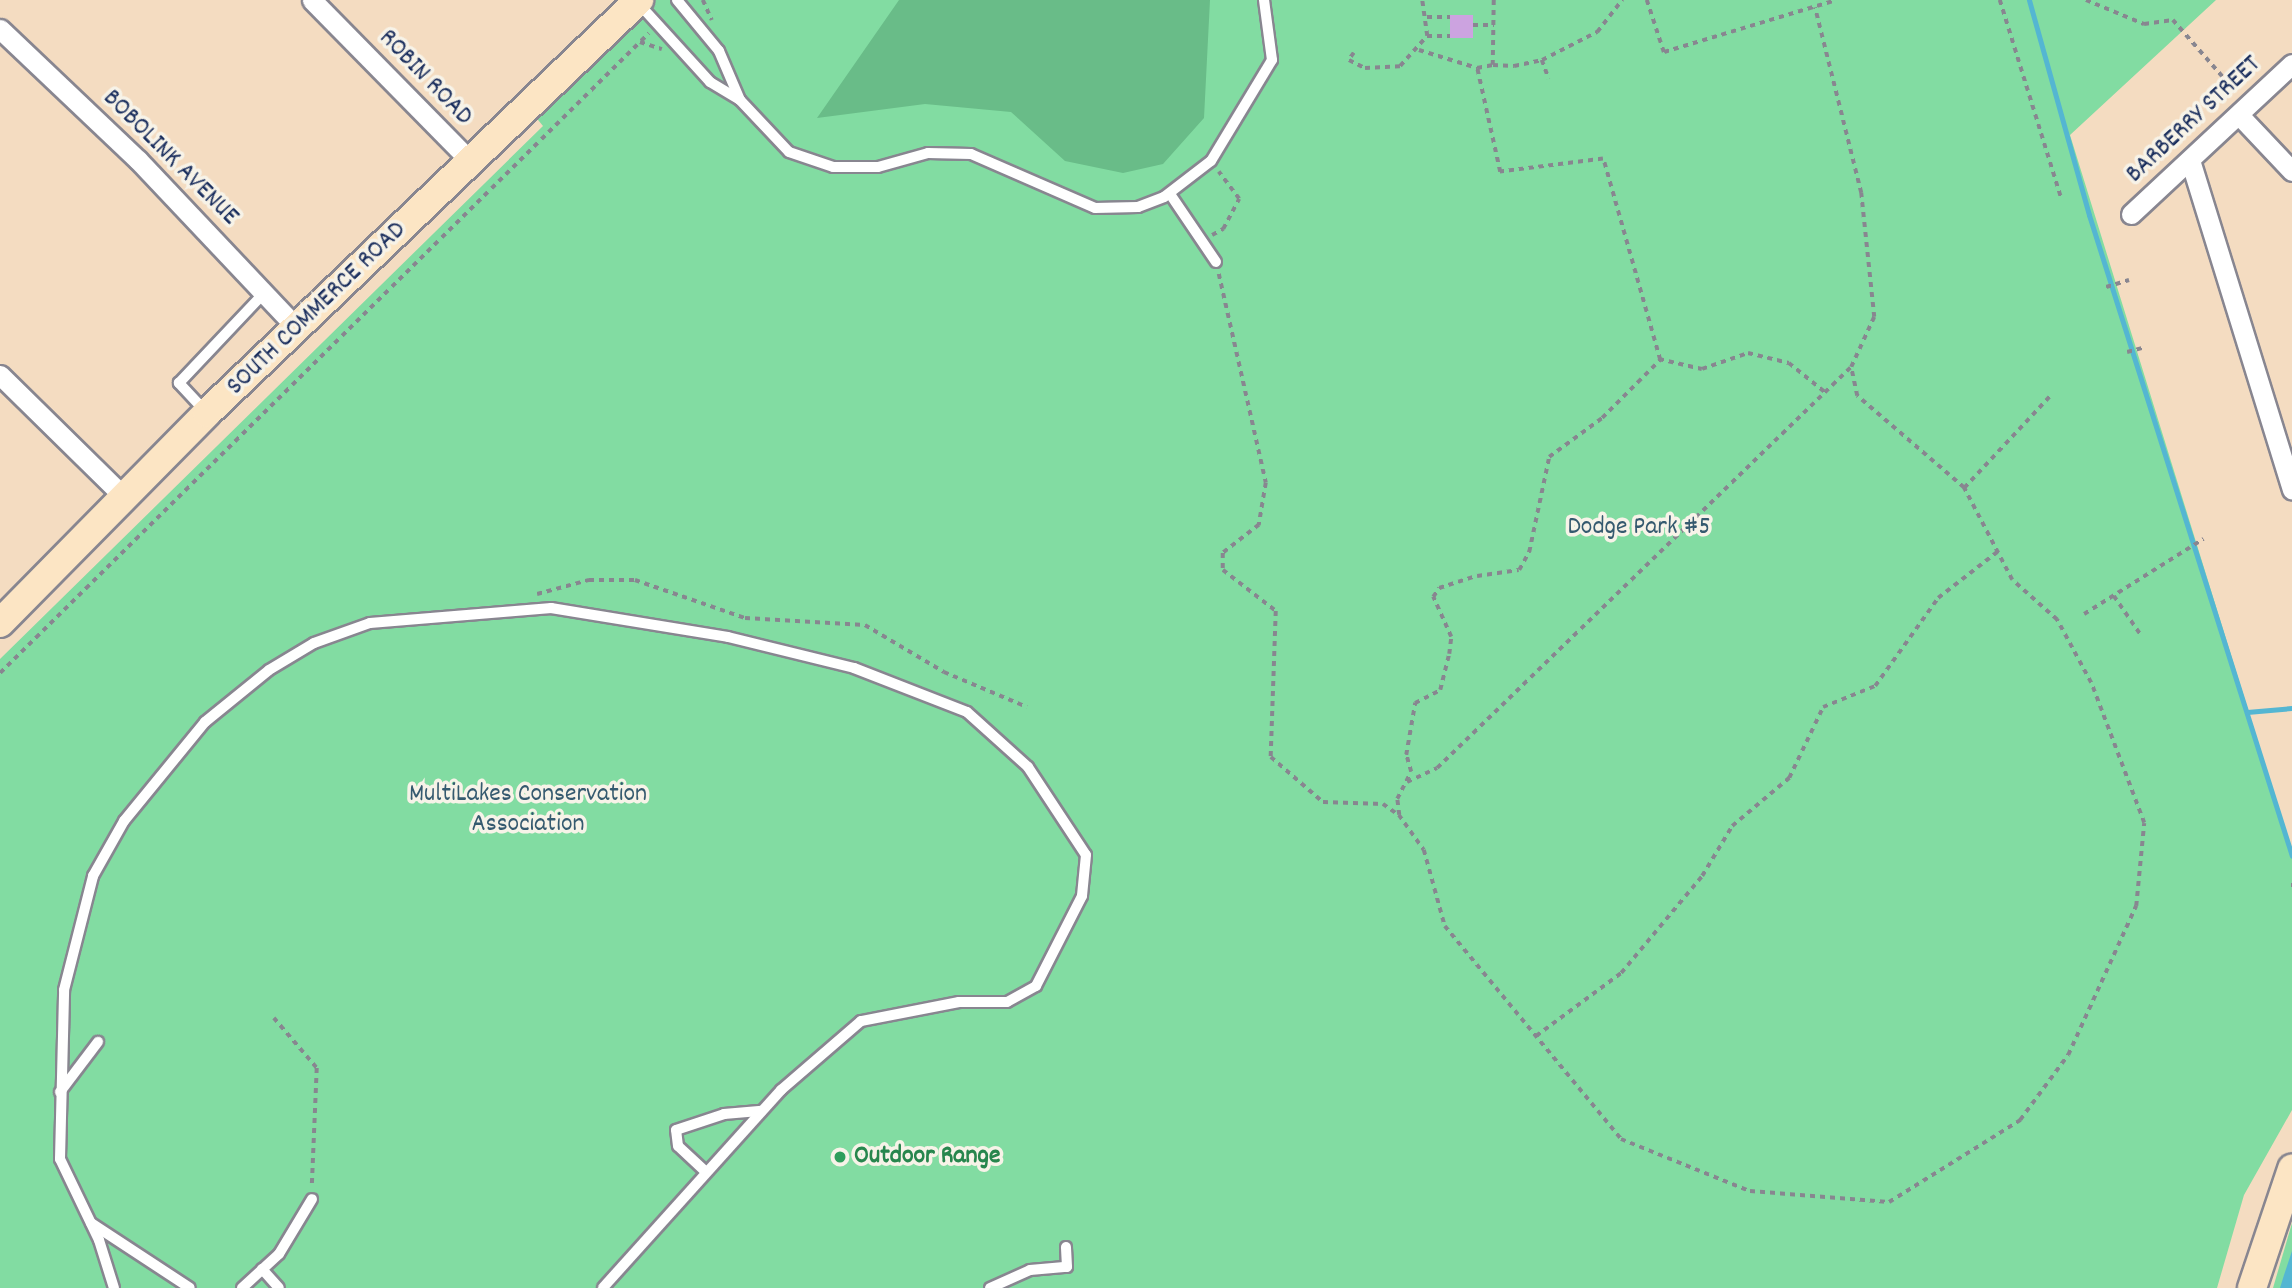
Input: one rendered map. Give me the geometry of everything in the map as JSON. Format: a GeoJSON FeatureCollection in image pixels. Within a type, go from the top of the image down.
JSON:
{"type":"FeatureCollection","features":[{"type":"Feature","properties":{"kind":"street","name":"ROBIN ROAD"},"geometry":{"type":"LineString","coordinates":[[312,0],[471,162]]}},
{"type":"Feature","properties":{"kind":"street","name":"SOUTH COMMERCE ROAD"},"geometry":{"type":"LineString","coordinates":[[0,623],[208,414],[638,1]]}},
{"type":"Feature","properties":{"kind":"street","name":"BOBOLINK AVENUE"},"geometry":{"type":"LineString","coordinates":[[0,29],[297,328]]}},
{"type":"Feature","properties":{"kind":"street","name":"BARBERRY STREET"},"geometry":{"type":"LineString","coordinates":[[2132,214],[2292,64]]}},
{"type":"Feature","properties":{"kind":"street"},"geometry":{"type":"LineString","coordinates":[[2244,110],[2292,171]]}},
{"type":"Feature","properties":{"kind":"street"},"geometry":{"type":"LineString","coordinates":[[2190,160],[2292,490]]}},
{"type":"Feature","properties":{"kind":"street"},"geometry":{"type":"LineString","coordinates":[[0,375],[124,497]]}},
{"type":"Feature","properties":{"kind":"street"},"geometry":{"type":"LineString","coordinates":[[2252,1288],[2292,1169]]}},
{"type":"Feature","properties":{"kind":"lane"},"geometry":{"type":"LineString","coordinates":[[677,0],[719,51],[740,100]]}},
{"type":"Feature","properties":{"kind":"lane"},"geometry":{"type":"LineString","coordinates":[[638,1],[710,82],[740,100],[789,152],[833,167],[878,167],[950,152],[1008,168],[1095,208],[1138,206],[1170,194],[1211,162],[1272,60],[1264,0]]}},
{"type":"Feature","properties":{"kind":"lane"},"geometry":{"type":"LineString","coordinates":[[1170,194],[1216,262]]}},
{"type":"Feature","properties":{"kind":"lane"},"geometry":{"type":"LineString","coordinates":[[208,414],[179,383],[264,293]]}},
{"type":"Feature","properties":{"kind":"lane"},"geometry":{"type":"LineString","coordinates":[[114,1288],[90,1223],[60,1159],[64,990],[93,876],[124,821],[205,722],[292,656],[370,623],[551,608],[728,637],[828,662],[967,712],[1028,767],[1086,855],[1082,895],[1036,986],[1007,1002],[960,1002],[861,1021],[821,1050],[762,1111],[603,1288]]}},
{"type":"Feature","properties":{"kind":"lane"},"geometry":{"type":"LineString","coordinates":[[60,1093],[98,1042]]}},
{"type":"Feature","properties":{"kind":"lane"},"geometry":{"type":"LineString","coordinates":[[706,1172],[678,1146],[676,1130],[724,1114],[762,1111]]}},
{"type":"Feature","properties":{"kind":"lane"},"geometry":{"type":"LineString","coordinates":[[242,1288],[262,1269],[312,1199]]}},
{"type":"Feature","properties":{"kind":"lane"},"geometry":{"type":"LineString","coordinates":[[90,1223],[190,1288]]}},
{"type":"Feature","properties":{"kind":"lane"},"geometry":{"type":"LineString","coordinates":[[990,1288],[1030,1270],[1066,1267],[1066,1247]]}},
{"type":"Feature","properties":{"kind":"lane"},"geometry":{"type":"LineString","coordinates":[[262,1269],[279,1288]]}},
{"type":"Feature","properties":{"kind":"path"},"geometry":{"type":"LineString","coordinates":[[1354,53],[1349,60],[1379,71],[1400,66],[1419,50],[1427,36],[1427,17],[1422,0]]}},
{"type":"Feature","properties":{"kind":"path"},"geometry":{"type":"LineString","coordinates":[[1493,65],[1494,0]]}},
{"type":"Feature","properties":{"kind":"path"},"geometry":{"type":"LineString","coordinates":[[1419,50],[1477,68],[1542,60],[1597,32],[1622,0]]}},
{"type":"Feature","properties":{"kind":"path"},"geometry":{"type":"LineString","coordinates":[[1647,0],[1664,52],[1836,0]]}},
{"type":"Feature","properties":{"kind":"path"},"geometry":{"type":"LineString","coordinates":[[2000,0],[2062,200]]}},
{"type":"Feature","properties":{"kind":"path"},"geometry":{"type":"LineString","coordinates":[[2086,0],[2144,24],[2173,20],[2244,110]]}},
{"type":"Feature","properties":{"kind":"path"},"geometry":{"type":"LineString","coordinates":[[1407,782],[1437,768],[1851,367],[1874,317],[1861,193],[1815,8]]}},
{"type":"Feature","properties":{"kind":"path"},"geometry":{"type":"LineString","coordinates":[[1427,17],[1450,18]]}},
{"type":"Feature","properties":{"kind":"path"},"geometry":{"type":"LineString","coordinates":[[1473,25],[1494,25]]}},
{"type":"Feature","properties":{"kind":"path"},"geometry":{"type":"LineString","coordinates":[[0,673],[647,34]]}},
{"type":"Feature","properties":{"kind":"path"},"geometry":{"type":"LineString","coordinates":[[1427,36],[1450,36]]}},
{"type":"Feature","properties":{"kind":"path"},"geometry":{"type":"LineString","coordinates":[[1542,60],[1549,79]]}},
{"type":"Feature","properties":{"kind":"path"},"geometry":{"type":"LineString","coordinates":[[1477,68],[1500,172],[1603,159],[1659,359]]}},
{"type":"Feature","properties":{"kind":"path"},"geometry":{"type":"LineString","coordinates":[[1201,240],[1223,229],[1239,199],[1211,162]]}},
{"type":"Feature","properties":{"kind":"path"},"geometry":{"type":"LineString","coordinates":[[1216,262],[1266,483],[1259,525],[1223,553],[1223,570],[1276,611],[1271,757],[1323,802],[1383,804],[1399,816],[1424,850],[1445,926],[1621,1139],[1750,1191],[1889,1202],[2020,1120],[2068,1055],[2136,906],[2146,832],[2091,683],[2057,620],[2012,580],[1964,488],[1866,407],[1851,367]]}},
{"type":"Feature","properties":{"kind":"path"},"geometry":{"type":"LineString","coordinates":[[2106,287],[2129,281]]}},
{"type":"Feature","properties":{"kind":"path"},"geometry":{"type":"LineString","coordinates":[[2127,352],[2142,348]]}},
{"type":"Feature","properties":{"kind":"path"},"geometry":{"type":"LineString","coordinates":[[1659,359],[1702,369],[1748,353],[1789,363],[1826,393]]}},
{"type":"Feature","properties":{"kind":"path"},"geometry":{"type":"LineString","coordinates":[[1399,816],[1397,799],[1407,782],[1415,703],[1440,690],[1449,654],[1451,637],[1433,597],[1477,576],[1519,569],[1528,552],[1549,457],[1602,418],[1659,359]]}},
{"type":"Feature","properties":{"kind":"path"},"geometry":{"type":"LineString","coordinates":[[1964,488],[2052,394]]}},
{"type":"Feature","properties":{"kind":"path"},"geometry":{"type":"LineString","coordinates":[[2084,614],[2191,543],[2203,539]]}},
{"type":"Feature","properties":{"kind":"path"},"geometry":{"type":"LineString","coordinates":[[1536,1036],[1621,973],[1702,876],[1732,826],[1788,778],[1823,707],[1875,686],[1938,598],[1997,552]]}},
{"type":"Feature","properties":{"kind":"path"},"geometry":{"type":"LineString","coordinates":[[526,598],[607,578],[658,587],[745,618],[865,625],[944,672],[1027,707]]}},
{"type":"Feature","properties":{"kind":"path"},"geometry":{"type":"LineString","coordinates":[[2114,596],[2141,635]]}},
{"type":"Feature","properties":{"kind":"path"},"geometry":{"type":"LineString","coordinates":[[274,1018],[317,1068],[312,1199]]}},
{"type":"Feature","properties":{"kind":"green space"},"geometry":{"type":"Polygon","coordinates":[[[645,0],[2216,0],[2070,135],[2292,852],[2292,1110],[2244,1195],[2217,1288],[0,1288],[0,659],[543,126],[530,110],[645,0]]]}},
{"type":"Feature","properties":{"kind":"green space"},"geometry":{"type":"Polygon","coordinates":[[[899,0],[1210,0],[1204,118],[1163,164],[1123,173],[1065,161],[1011,112],[925,104],[817,118],[899,0]]]}},
{"type":"Feature","properties":{"kind":"green space"},"geometry":{"type":"Polygon","coordinates":[[[2292,1223],[2292,1288],[2273,1288],[2292,1223]]]}},
{"type":"Feature","properties":{"kind":"water"},"geometry":{"type":"Polygon","coordinates":[[[2292,1251],[2292,1288],[2280,1288],[2284,1275],[2292,1251]]]}},
{"type":"Feature","properties":{"kind":"building"},"geometry":{"type":"Polygon","coordinates":[[[1450,15],[1473,15],[1473,38],[1450,38],[1450,15]]]}},
{"type":"Feature","properties":{"kind":"waterway"},"geometry":{"type":"LineString","coordinates":[[2029,0],[2089,215],[2292,856]]}},
{"type":"Feature","properties":{"kind":"waterway"},"geometry":{"type":"LineString","coordinates":[[2247,712],[2292,708]]}},
{"type":"Feature","properties":{"kind":"place","name":"Outdoor Range"},"geometry":{"type":"Point","coordinates":[840,1157]}},
{"type":"Feature","properties":{"kind":"park label","name":"Dodge Park #5"},"geometry":{"type":"Point","coordinates":[1639,528]}},
{"type":"Feature","properties":{"kind":"park label","name":"MultiLakes Conservation Association"},"geometry":{"type":"Point","coordinates":[528,810]}}]}
